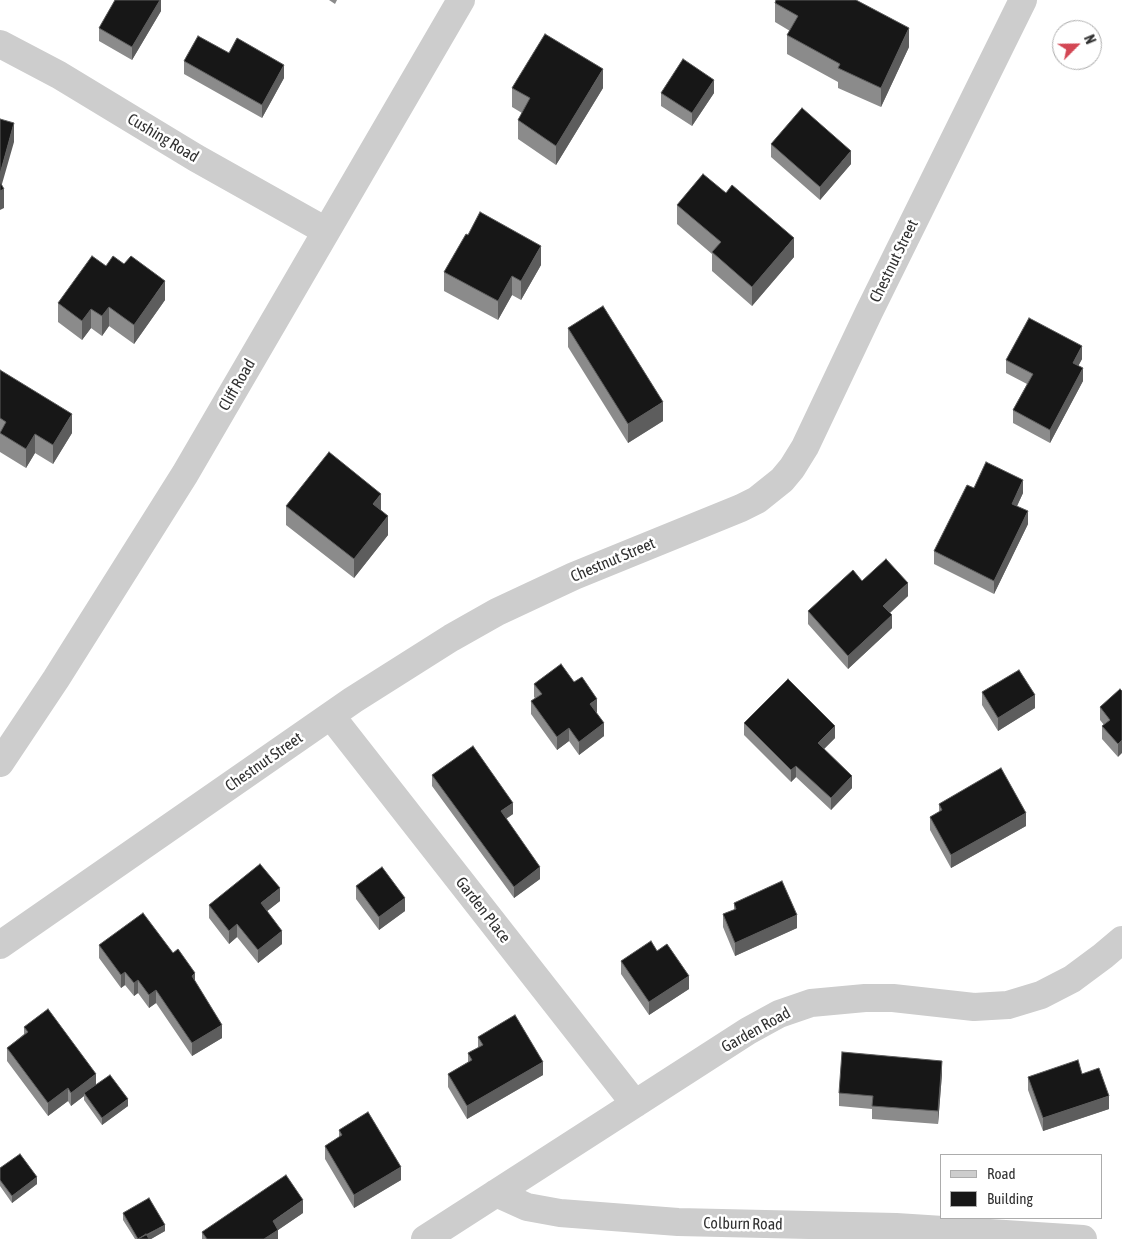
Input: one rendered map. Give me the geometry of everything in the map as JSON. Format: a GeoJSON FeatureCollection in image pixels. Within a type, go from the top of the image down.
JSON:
{"type":"FeatureCollection","features":[{"type":"Feature","properties":{"kind":"street","name":"Cliff Road"},"geometry":{"type":"LineString","coordinates":[[0,763],[56,679],[185,474],[461,0]]}},
{"type":"Feature","properties":{"kind":"street","name":"Chestnut Street"},"geometry":{"type":"LineString","coordinates":[[0,945],[331,716],[451,638],[497,612],[591,568],[741,508],[757,500],[782,480],[805,447],[869,312],[1023,0]]}},
{"type":"Feature","properties":{"kind":"street","name":"Cushing Road"},"geometry":{"type":"LineString","coordinates":[[0,44],[59,75],[196,158],[326,231]]}},
{"type":"Feature","properties":{"kind":"street","name":"Garden Place"},"geometry":{"type":"LineString","coordinates":[[331,716],[635,1104]]}},
{"type":"Feature","properties":{"kind":"street","name":"Garden Road"},"geometry":{"type":"LineString","coordinates":[[425,1239],[748,1031],[779,1014],[827,1001],[865,998],[902,999],[974,1007],[1008,1005],[1041,995],[1072,979],[1097,962],[1122,940]]}},
{"type":"Feature","properties":{"kind":"street","name":"Colburn Road"},"geometry":{"type":"LineString","coordinates":[[496,1193],[527,1207],[560,1213],[678,1222],[906,1228],[1083,1239]]}},
{"type":"Feature","properties":{"kind":"building"},"geometry":{"type":"Polygon","coordinates":[[[115,0],[160,0],[132,47],[99,28],[115,0]]]}},
{"type":"Feature","properties":{"kind":"building"},"geometry":{"type":"Polygon","coordinates":[[[776,0],[856,0],[909,28],[881,88],[838,68],[840,64],[787,35],[798,16],[775,3],[776,0]]]}},
{"type":"Feature","properties":{"kind":"building"},"geometry":{"type":"Polygon","coordinates":[[[545,34],[603,69],[556,146],[518,120],[530,98],[512,88],[545,34]]]}},
{"type":"Feature","properties":{"kind":"building"},"geometry":{"type":"Polygon","coordinates":[[[198,36],[229,53],[237,38],[284,65],[262,105],[184,61],[198,36]]]}},
{"type":"Feature","properties":{"kind":"building"},"geometry":{"type":"Polygon","coordinates":[[[683,59],[714,80],[692,113],[661,93],[683,59]]]}},
{"type":"Feature","properties":{"kind":"building"},"geometry":{"type":"Polygon","coordinates":[[[802,108],[851,151],[820,187],[771,144],[802,108]]]}},
{"type":"Feature","properties":{"kind":"building"},"geometry":{"type":"Polygon","coordinates":[[[0,119],[14,123],[0,174],[0,119]]]}},
{"type":"Feature","properties":{"kind":"building"},"geometry":{"type":"Polygon","coordinates":[[[703,174],[726,193],[732,185],[794,238],[752,287],[712,252],[721,242],[677,205],[703,174]]]}},
{"type":"Feature","properties":{"kind":"building"},"geometry":{"type":"Polygon","coordinates":[[[0,182],[4,189],[0,191],[0,182]]]}},
{"type":"Feature","properties":{"kind":"building"},"geometry":{"type":"Polygon","coordinates":[[[480,212],[541,246],[521,281],[512,276],[498,301],[444,272],[466,234],[468,235],[480,212]]]}},
{"type":"Feature","properties":{"kind":"building"},"geometry":{"type":"Polygon","coordinates":[[[92,256],[106,266],[113,256],[124,264],[131,256],[165,281],[134,325],[109,307],[102,316],[91,309],[82,321],[58,303],[92,256]]]}},
{"type":"Feature","properties":{"kind":"building"},"geometry":{"type":"Polygon","coordinates":[[[603,306],[663,402],[628,424],[568,328],[603,306]]]}},
{"type":"Feature","properties":{"kind":"building"},"geometry":{"type":"Polygon","coordinates":[[[1029,318],[1082,346],[1073,363],[1083,368],[1050,430],[1013,410],[1033,374],[1006,360],[1029,318]]]}},
{"type":"Feature","properties":{"kind":"building"},"geometry":{"type":"Polygon","coordinates":[[[0,370],[72,414],[53,445],[35,434],[26,449],[0,433],[6,422],[0,418],[0,370]]]}},
{"type":"Feature","properties":{"kind":"building"},"geometry":{"type":"Polygon","coordinates":[[[329,452],[381,494],[373,504],[388,516],[354,559],[286,506],[329,452]]]}},
{"type":"Feature","properties":{"kind":"building"},"geometry":{"type":"Polygon","coordinates":[[[986,462],[1023,480],[1012,504],[1028,511],[994,581],[934,551],[967,485],[974,488],[986,462]]]}},
{"type":"Feature","properties":{"kind":"building"},"geometry":{"type":"Polygon","coordinates":[[[886,559],[908,583],[883,606],[892,615],[848,656],[808,611],[853,570],[862,581],[886,559]]]}},
{"type":"Feature","properties":{"kind":"building"},"geometry":{"type":"Polygon","coordinates":[[[561,664],[574,682],[582,677],[597,699],[590,704],[604,723],[579,742],[569,728],[557,737],[531,701],[542,694],[534,684],[561,664]]]}},
{"type":"Feature","properties":{"kind":"building"},"geometry":{"type":"Polygon","coordinates":[[[1019,670],[1035,695],[998,718],[982,692],[1019,670]]]}},
{"type":"Feature","properties":{"kind":"building"},"geometry":{"type":"Polygon","coordinates":[[[788,679],[835,726],[818,743],[852,776],[831,798],[796,766],[791,770],[744,723],[788,679]]]}},
{"type":"Feature","properties":{"kind":"building"},"geometry":{"type":"Polygon","coordinates":[[[1120,689],[1122,691],[1122,740],[1118,744],[1102,726],[1110,720],[1100,707],[1120,689]]]}},
{"type":"Feature","properties":{"kind":"building"},"geometry":{"type":"Polygon","coordinates":[[[473,746],[513,803],[501,811],[540,867],[514,887],[432,775],[473,746]]]}},
{"type":"Feature","properties":{"kind":"building"},"geometry":{"type":"Polygon","coordinates":[[[1001,768],[1026,813],[951,855],[930,817],[942,810],[939,804],[1001,768]]]}},
{"type":"Feature","properties":{"kind":"building"},"geometry":{"type":"Polygon","coordinates":[[[260,864],[280,888],[261,903],[282,931],[258,950],[237,924],[229,931],[209,905],[260,864]]]}},
{"type":"Feature","properties":{"kind":"building"},"geometry":{"type":"Polygon","coordinates":[[[382,867],[405,898],[379,917],[356,886],[382,867]]]}},
{"type":"Feature","properties":{"kind":"building"},"geometry":{"type":"Polygon","coordinates":[[[782,881],[797,915],[735,943],[723,914],[736,909],[734,903],[782,881]]]}},
{"type":"Feature","properties":{"kind":"building"},"geometry":{"type":"Polygon","coordinates":[[[143,913],[173,953],[178,949],[195,973],[192,976],[222,1025],[192,1043],[156,990],[149,995],[138,980],[134,983],[125,972],[121,975],[99,945],[143,913]]]}},
{"type":"Feature","properties":{"kind":"building"},"geometry":{"type":"Polygon","coordinates":[[[651,941],[657,951],[667,944],[689,976],[649,1002],[621,961],[651,941]]]}},
{"type":"Feature","properties":{"kind":"building"},"geometry":{"type":"Polygon","coordinates":[[[48,1009],[96,1074],[71,1093],[68,1088],[48,1103],[7,1048],[28,1032],[24,1027],[48,1009]]]}},
{"type":"Feature","properties":{"kind":"building"},"geometry":{"type":"Polygon","coordinates":[[[515,1015],[543,1062],[467,1106],[448,1074],[472,1060],[468,1053],[483,1045],[478,1037],[515,1015]]]}},
{"type":"Feature","properties":{"kind":"building"},"geometry":{"type":"Polygon","coordinates":[[[842,1052],[942,1061],[938,1111],[872,1106],[873,1096],[839,1093],[842,1052]]]}},
{"type":"Feature","properties":{"kind":"building"},"geometry":{"type":"Polygon","coordinates":[[[1078,1060],[1082,1074],[1099,1068],[1109,1096],[1043,1118],[1028,1077],[1078,1060]]]}},
{"type":"Feature","properties":{"kind":"building"},"geometry":{"type":"Polygon","coordinates":[[[110,1075],[128,1099],[102,1118],[84,1093],[110,1075]]]}},
{"type":"Feature","properties":{"kind":"building"},"geometry":{"type":"Polygon","coordinates":[[[368,1112],[401,1167],[354,1195],[325,1146],[342,1135],[339,1130],[368,1112]]]}},
{"type":"Feature","properties":{"kind":"building"},"geometry":{"type":"Polygon","coordinates":[[[20,1154],[37,1177],[12,1196],[0,1180],[0,1168],[20,1154]]]}},
{"type":"Feature","properties":{"kind":"building"},"geometry":{"type":"Polygon","coordinates":[[[286,1175],[303,1200],[273,1221],[278,1230],[264,1239],[207,1239],[202,1232],[286,1175]]]}},
{"type":"Feature","properties":{"kind":"building"},"geometry":{"type":"Polygon","coordinates":[[[149,1198],[165,1225],[138,1239],[123,1213],[149,1198]]]}},
{"type":"Feature","properties":{"kind":"building"},"geometry":{"type":"Polygon","coordinates":[[[146,1234],[149,1239],[138,1239],[146,1234]]]}}]}
